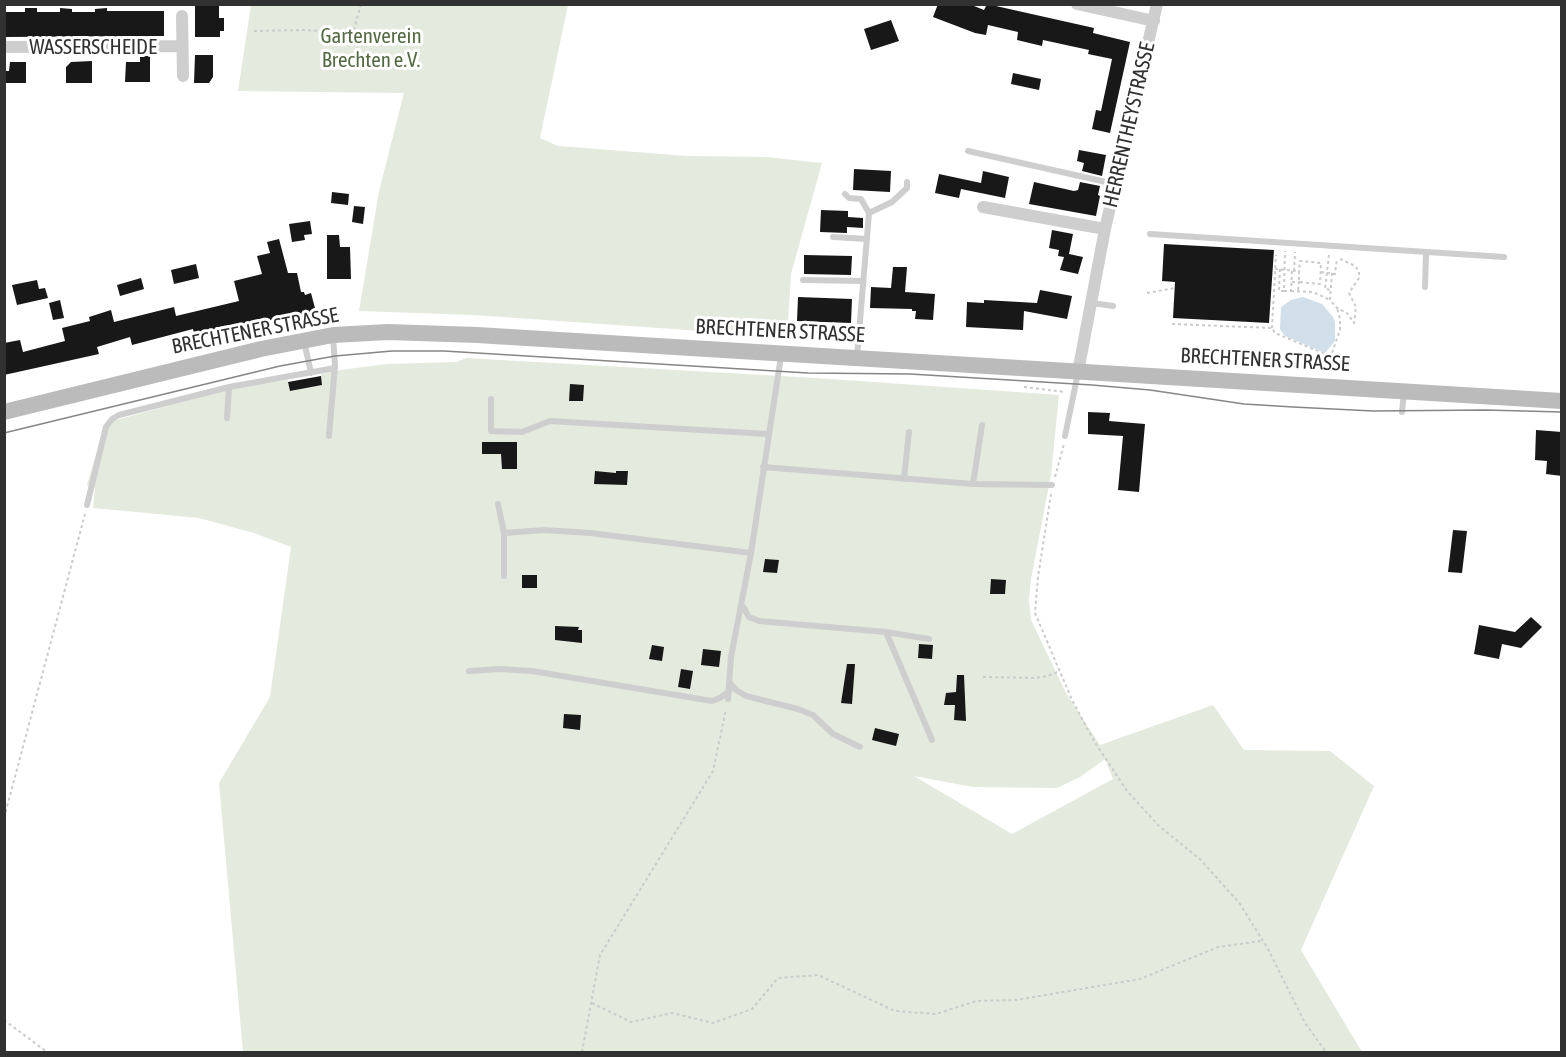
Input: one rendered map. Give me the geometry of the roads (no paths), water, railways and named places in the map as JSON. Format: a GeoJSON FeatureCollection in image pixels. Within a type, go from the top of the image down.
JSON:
{"type":"FeatureCollection","features":[{"type":"Feature","properties":{"kind":"main road","name":"BRECHTENER STRASSE"},"geometry":{"type":"LineString","coordinates":[[4,412],[304,341],[333,335],[388,332],[477,335],[1562,401]]}},
{"type":"Feature","properties":{"kind":"street","name":"HERRENTHEYSTRASSE"},"geometry":{"type":"LineString","coordinates":[[1077,4],[1154,21]]}},
{"type":"Feature","properties":{"kind":"street","name":"HERRENTHEYSTRASSE"},"geometry":{"type":"LineString","coordinates":[[1078,372],[1105,229],[1157,4]]}},
{"type":"Feature","properties":{"kind":"street","name":"WASSERSCHEIDE"},"geometry":{"type":"LineString","coordinates":[[182,16],[183,76]]}},
{"type":"Feature","properties":{"kind":"street","name":"WASSERSCHEIDE"},"geometry":{"type":"LineString","coordinates":[[4,47],[182,46]]}},
{"type":"Feature","properties":{"kind":"street","name":"HERRENTHEYSTRASSE"},"geometry":{"type":"LineString","coordinates":[[983,207],[1105,229]]}},
{"type":"Feature","properties":{"kind":"lane"},"geometry":{"type":"LineString","coordinates":[[968,151],[1115,184]]}},
{"type":"Feature","properties":{"kind":"lane"},"geometry":{"type":"LineString","coordinates":[[869,213],[892,202],[907,188],[907,182]]}},
{"type":"Feature","properties":{"kind":"lane"},"geometry":{"type":"LineString","coordinates":[[845,194],[849,198],[861,199],[869,213],[857,358]]}},
{"type":"Feature","properties":{"kind":"lane"},"geometry":{"type":"LineString","coordinates":[[1150,234],[1504,257]]}},
{"type":"Feature","properties":{"kind":"lane"},"geometry":{"type":"LineString","coordinates":[[833,237],[867,239]]}},
{"type":"Feature","properties":{"kind":"lane"},"geometry":{"type":"LineString","coordinates":[[1425,287],[1426,253]]}},
{"type":"Feature","properties":{"kind":"lane"},"geometry":{"type":"LineString","coordinates":[[803,280],[864,281]]}},
{"type":"Feature","properties":{"kind":"lane"},"geometry":{"type":"LineString","coordinates":[[1092,303],[1113,306]]}},
{"type":"Feature","properties":{"kind":"lane"},"geometry":{"type":"LineString","coordinates":[[329,435],[335,368],[333,335]]}},
{"type":"Feature","properties":{"kind":"lane"},"geometry":{"type":"LineString","coordinates":[[304,341],[311,373]]}},
{"type":"Feature","properties":{"kind":"lane"},"geometry":{"type":"LineString","coordinates":[[469,671],[500,669],[532,671],[712,701],[728,695],[731,657],[751,553],[782,354]]}},
{"type":"Feature","properties":{"kind":"lane"},"geometry":{"type":"LineString","coordinates":[[87,505],[106,426],[119,415],[229,387],[335,368]]}},
{"type":"Feature","properties":{"kind":"lane"},"geometry":{"type":"LineString","coordinates":[[1065,436],[1078,372]]}},
{"type":"Feature","properties":{"kind":"lane"},"geometry":{"type":"LineString","coordinates":[[227,418],[229,387]]}},
{"type":"Feature","properties":{"kind":"lane"},"geometry":{"type":"LineString","coordinates":[[1402,412],[1404,391]]}},
{"type":"Feature","properties":{"kind":"lane"},"geometry":{"type":"LineString","coordinates":[[491,399],[491,431],[522,432],[550,421],[768,434]]}},
{"type":"Feature","properties":{"kind":"lane"},"geometry":{"type":"LineString","coordinates":[[973,484],[982,425]]}},
{"type":"Feature","properties":{"kind":"lane"},"geometry":{"type":"LineString","coordinates":[[904,479],[909,432]]}},
{"type":"Feature","properties":{"kind":"lane"},"geometry":{"type":"LineString","coordinates":[[763,467],[973,484],[1052,485]]}},
{"type":"Feature","properties":{"kind":"lane"},"geometry":{"type":"LineString","coordinates":[[498,504],[504,533],[504,576]]}},
{"type":"Feature","properties":{"kind":"lane"},"geometry":{"type":"LineString","coordinates":[[504,533],[544,530],[590,533],[751,553]]}},
{"type":"Feature","properties":{"kind":"lane"},"geometry":{"type":"LineString","coordinates":[[742,604],[749,617],[759,621],[886,632],[928,639]]}},
{"type":"Feature","properties":{"kind":"lane"},"geometry":{"type":"LineString","coordinates":[[886,632],[932,740]]}},
{"type":"Feature","properties":{"kind":"lane"},"geometry":{"type":"LineString","coordinates":[[730,683],[746,696],[813,715],[833,734],[860,747]]}},
{"type":"Feature","properties":{"kind":"tram line"},"geometry":{"type":"LineString","coordinates":[[4,433],[280,366],[335,356],[392,351],[444,351],[808,373],[910,374],[1092,385],[1150,390],[1244,404],[1293,407],[1373,411],[1562,412]]}},
{"type":"Feature","properties":{"kind":"park label","name":"Gartenverein Brechten e.V."},"geometry":{"type":"Point","coordinates":[371,48]}}]}
